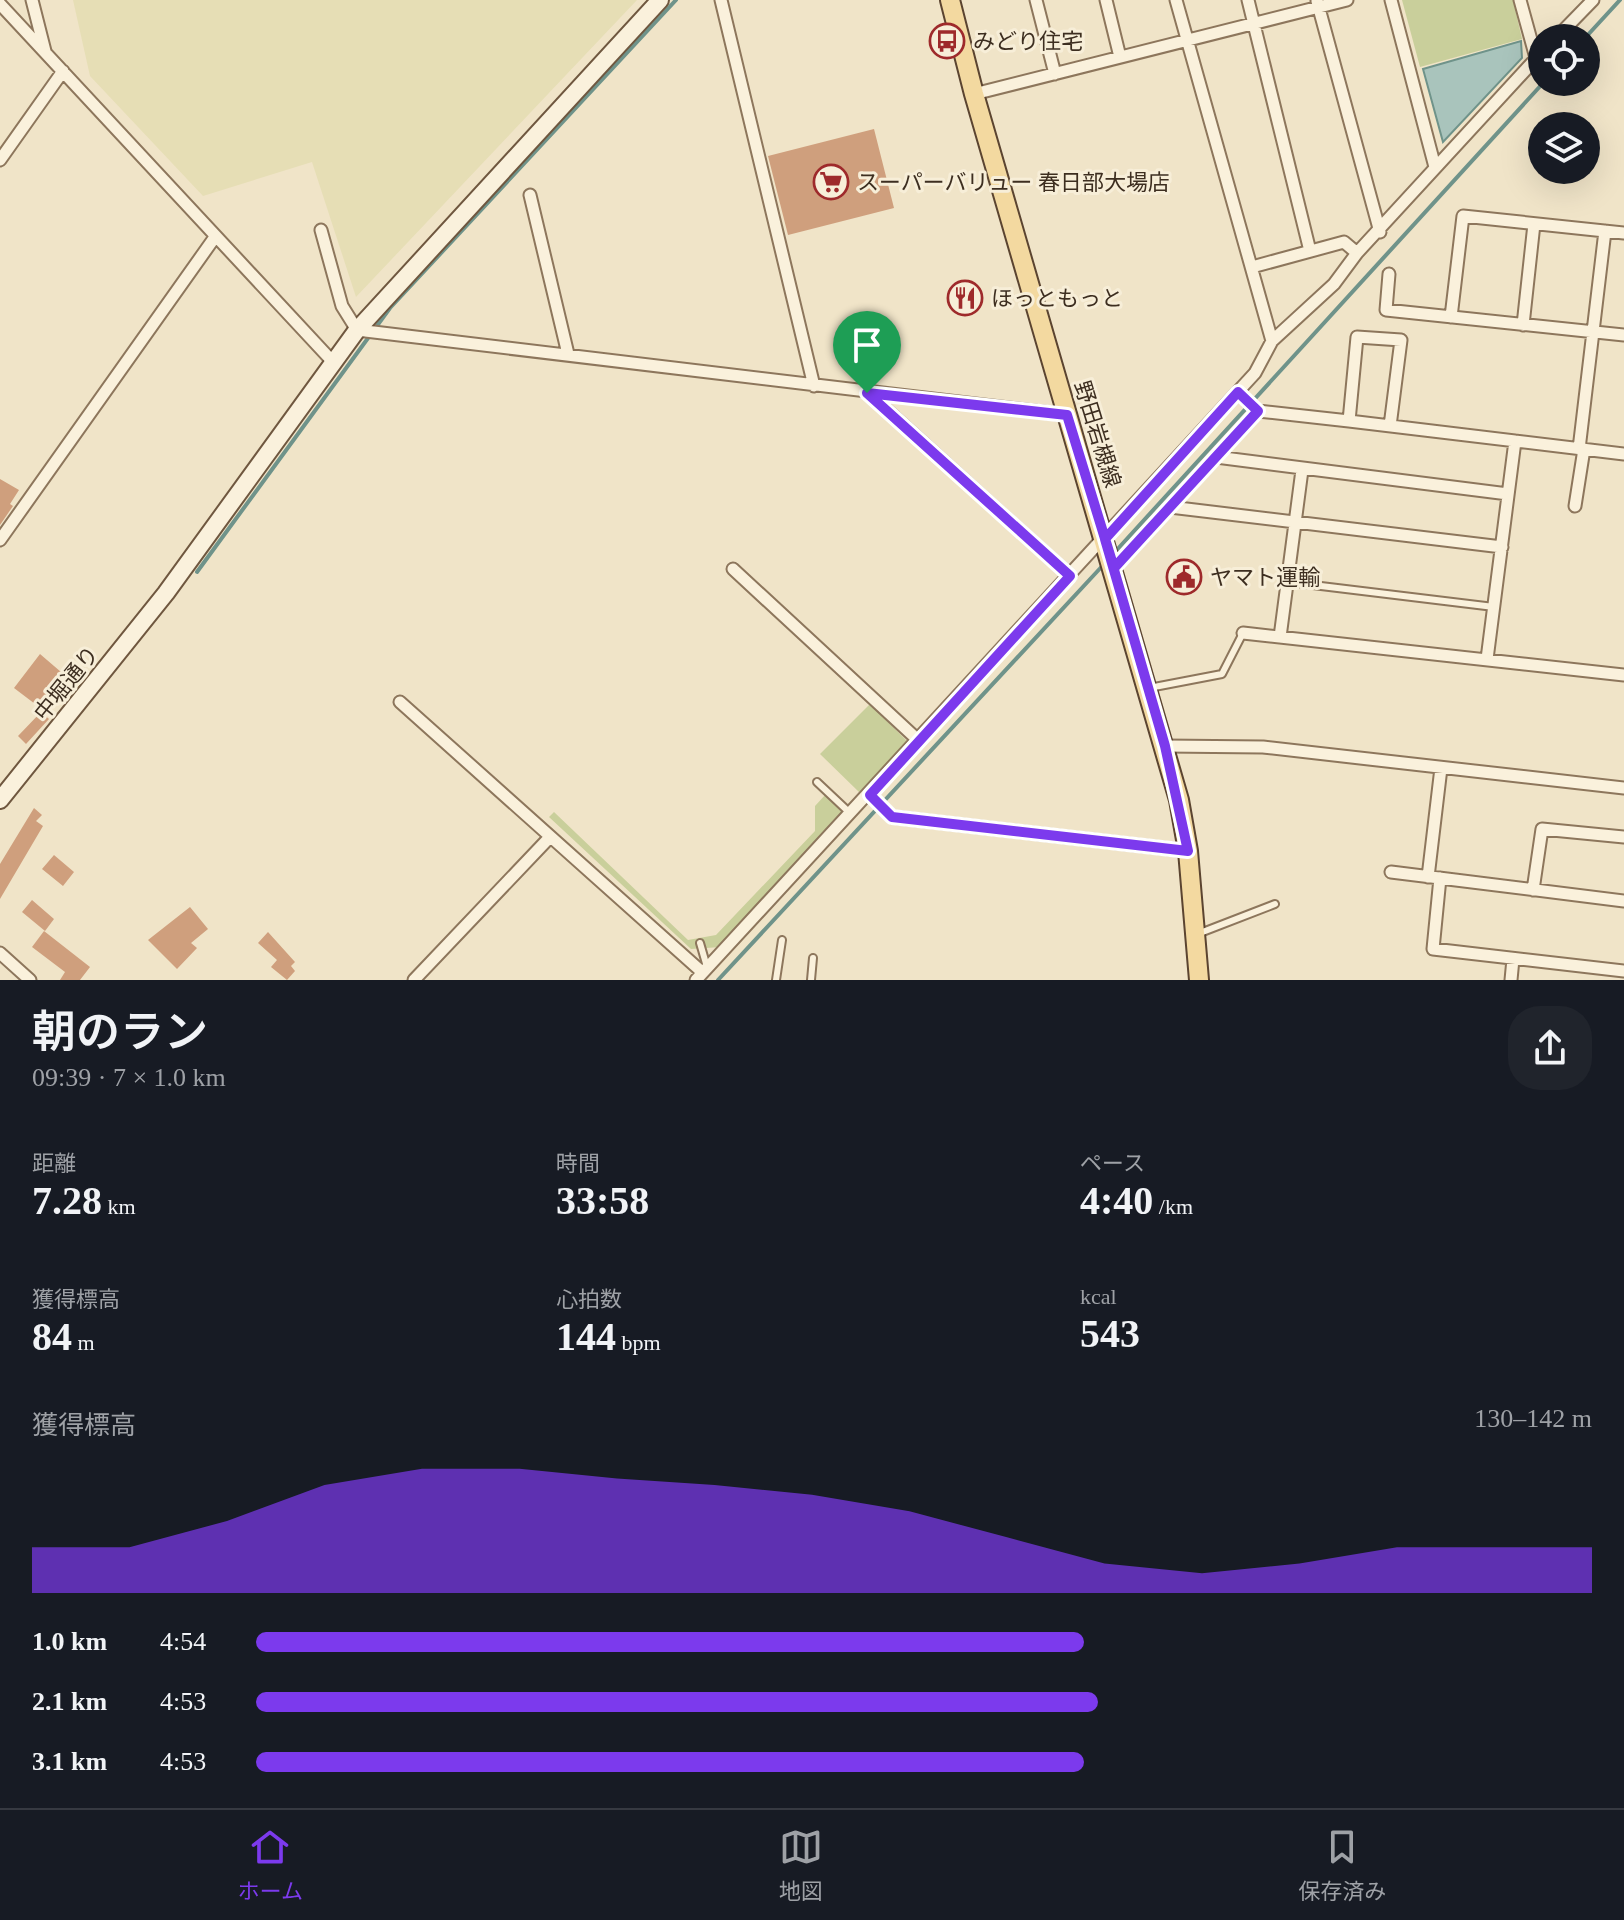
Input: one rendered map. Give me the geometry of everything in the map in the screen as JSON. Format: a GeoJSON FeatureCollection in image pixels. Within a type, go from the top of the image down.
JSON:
{"type":"FeatureCollection","features":[{"type":"Feature","properties":{"kind":"main road","name":"野田岩槻線"},"geometry":{"type":"LineString","coordinates":[[950,0],[974,94],[1165,746],[1188,851],[1199,980]]}},
{"type":"Feature","properties":{"kind":"street"},"geometry":{"type":"LineString","coordinates":[[32,0],[45,52]]}},
{"type":"Feature","properties":{"kind":"street","name":"中堀通り"},"geometry":{"type":"LineString","coordinates":[[0,800],[166,593],[333,362],[660,0]]}},
{"type":"Feature","properties":{"kind":"street"},"geometry":{"type":"LineString","coordinates":[[721,0],[814,386]]}},
{"type":"Feature","properties":{"kind":"street"},"geometry":{"type":"LineString","coordinates":[[1036,0],[1055,74]]}},
{"type":"Feature","properties":{"kind":"street"},"geometry":{"type":"LineString","coordinates":[[1106,0],[1120,57]]}},
{"type":"Feature","properties":{"kind":"street"},"geometry":{"type":"LineString","coordinates":[[1176,0],[1190,40],[1272,341]]}},
{"type":"Feature","properties":{"kind":"street"},"geometry":{"type":"LineString","coordinates":[[1248,0],[1310,251]]}},
{"type":"Feature","properties":{"kind":"street"},"geometry":{"type":"LineString","coordinates":[[974,94],[1190,40],[1318,4],[1347,0]]}},
{"type":"Feature","properties":{"kind":"street"},"geometry":{"type":"LineString","coordinates":[[1391,0],[1435,167]]}},
{"type":"Feature","properties":{"kind":"street"},"geometry":{"type":"LineString","coordinates":[[1520,0],[1528,24]]}},
{"type":"Feature","properties":{"kind":"street"},"geometry":{"type":"LineString","coordinates":[[1568,24],[1588,2]]}},
{"type":"Feature","properties":{"kind":"street"},"geometry":{"type":"LineString","coordinates":[[0,4],[333,362]]}},
{"type":"Feature","properties":{"kind":"street"},"geometry":{"type":"LineString","coordinates":[[1318,4],[1380,232]]}},
{"type":"Feature","properties":{"kind":"street"},"geometry":{"type":"LineString","coordinates":[[400,702],[702,973],[1105,539],[1255,373],[1272,341],[1334,284],[1357,253],[1380,232],[1435,167],[1528,67]]}},
{"type":"Feature","properties":{"kind":"street"},"geometry":{"type":"LineString","coordinates":[[0,160],[63,71]]}},
{"type":"Feature","properties":{"kind":"street"},"geometry":{"type":"LineString","coordinates":[[530,195],[568,354]]}},
{"type":"Feature","properties":{"kind":"street"},"geometry":{"type":"LineString","coordinates":[[1451,317],[1463,216],[1624,233]]}},
{"type":"Feature","properties":{"kind":"street"},"geometry":{"type":"LineString","coordinates":[[1523,325],[1534,224]]}},
{"type":"Feature","properties":{"kind":"street"},"geometry":{"type":"LineString","coordinates":[[321,230],[342,306],[361,329],[1067,415]]}},
{"type":"Feature","properties":{"kind":"street"},"geometry":{"type":"LineString","coordinates":[[1575,506],[1605,231]]}},
{"type":"Feature","properties":{"kind":"street"},"geometry":{"type":"LineString","coordinates":[[0,540],[215,237]]}},
{"type":"Feature","properties":{"kind":"street"},"geometry":{"type":"LineString","coordinates":[[1252,267],[1344,242],[1357,253]]}},
{"type":"Feature","properties":{"kind":"street"},"geometry":{"type":"LineString","coordinates":[[1389,274],[1386,310],[1624,335]]}},
{"type":"Feature","properties":{"kind":"street"},"geometry":{"type":"LineString","coordinates":[[1349,421],[1357,337],[1401,340],[1390,426]]}},
{"type":"Feature","properties":{"kind":"street"},"geometry":{"type":"LineString","coordinates":[[1238,392],[1258,411],[1624,454]]}},
{"type":"Feature","properties":{"kind":"street"},"geometry":{"type":"LineString","coordinates":[[867,393],[1070,576]]}},
{"type":"Feature","properties":{"kind":"street"},"geometry":{"type":"LineString","coordinates":[[1114,568],[1258,411]]}},
{"type":"Feature","properties":{"kind":"street"},"geometry":{"type":"LineString","coordinates":[[1487,659],[1515,441]]}},
{"type":"Feature","properties":{"kind":"street"},"geometry":{"type":"LineString","coordinates":[[1216,457],[1508,494]]}},
{"type":"Feature","properties":{"kind":"street"},"geometry":{"type":"LineString","coordinates":[[1280,637],[1302,470]]}},
{"type":"Feature","properties":{"kind":"street"},"geometry":{"type":"LineString","coordinates":[[1170,507],[1502,547]]}},
{"type":"Feature","properties":{"kind":"street"},"geometry":{"type":"LineString","coordinates":[[733,569],[919,741]]}},
{"type":"Feature","properties":{"kind":"street"},"geometry":{"type":"LineString","coordinates":[[1243,633],[1624,675]]}},
{"type":"Feature","properties":{"kind":"street"},"geometry":{"type":"LineString","coordinates":[[1165,746],[1263,747],[1624,788]]}},
{"type":"Feature","properties":{"kind":"street"},"geometry":{"type":"LineString","coordinates":[[1441,768],[1433,949],[1624,971]]}},
{"type":"Feature","properties":{"kind":"street"},"geometry":{"type":"LineString","coordinates":[[870,795],[892,817],[1188,851]]}},
{"type":"Feature","properties":{"kind":"street"},"geometry":{"type":"LineString","coordinates":[[1533,890],[1542,829],[1624,837]]}},
{"type":"Feature","properties":{"kind":"street"},"geometry":{"type":"LineString","coordinates":[[414,980],[550,837]]}},
{"type":"Feature","properties":{"kind":"street"},"geometry":{"type":"LineString","coordinates":[[1391,872],[1624,901]]}},
{"type":"Feature","properties":{"kind":"street"},"geometry":{"type":"LineString","coordinates":[[0,953],[30,980]]}},
{"type":"Feature","properties":{"kind":"street"},"geometry":{"type":"LineString","coordinates":[[1511,980],[1513,959]]}},
{"type":"Feature","properties":{"kind":"lane"},"geometry":{"type":"LineString","coordinates":[[1288,582],[1494,607]]}},
{"type":"Feature","properties":{"kind":"lane"},"geometry":{"type":"LineString","coordinates":[[1149,688],[1222,674],[1243,633]]}},
{"type":"Feature","properties":{"kind":"lane"},"geometry":{"type":"LineString","coordinates":[[817,782],[851,814]]}},
{"type":"Feature","properties":{"kind":"lane"},"geometry":{"type":"LineString","coordinates":[[1195,934],[1275,904]]}},
{"type":"Feature","properties":{"kind":"lane"},"geometry":{"type":"LineString","coordinates":[[776,980],[782,940]]}},
{"type":"Feature","properties":{"kind":"lane"},"geometry":{"type":"LineString","coordinates":[[700,943],[702,973]]}},
{"type":"Feature","properties":{"kind":"lane"},"geometry":{"type":"LineString","coordinates":[[811,980],[813,958]]}},
{"type":"Feature","properties":{"kind":"shaded area"},"geometry":{"type":"Polygon","coordinates":[[[73,0],[637,0],[356,297],[312,162],[203,196],[90,76],[73,0]]]}},
{"type":"Feature","properties":{"kind":"green space"},"geometry":{"type":"Polygon","coordinates":[[[1402,0],[1513,0],[1522,39],[1420,67],[1402,0]]]}},
{"type":"Feature","properties":{"kind":"green space"},"geometry":{"type":"Polygon","coordinates":[[[870,704],[908,742],[859,792],[820,754],[870,704]]]}},
{"type":"Feature","properties":{"kind":"green space"},"geometry":{"type":"Polygon","coordinates":[[[826,794],[846,814],[721,947],[691,949],[549,817],[554,812],[688,940],[716,935],[815,831],[815,806],[826,794]]]}},
{"type":"Feature","properties":{"kind":"water"},"geometry":{"type":"Polygon","coordinates":[[[1521,41],[1522,58],[1443,142],[1423,69],[1521,41]]]}},
{"type":"Feature","properties":{"kind":"building","name":"スーパーバリュー 春日部大場店"},"geometry":{"type":"Polygon","coordinates":[[[874,129],[894,208],[788,235],[768,156],[874,129]]]}},
{"type":"Feature","properties":{"kind":"building"},"geometry":{"type":"Polygon","coordinates":[[[0,479],[19,490],[0,525],[0,479]]]}},
{"type":"Feature","properties":{"kind":"building"},"geometry":{"type":"Polygon","coordinates":[[[40,654],[68,678],[43,710],[14,688],[40,654]]]}},
{"type":"Feature","properties":{"kind":"building"},"geometry":{"type":"Polygon","coordinates":[[[41,712],[49,719],[26,744],[18,736],[41,712]]]}},
{"type":"Feature","properties":{"kind":"building"},"geometry":{"type":"Polygon","coordinates":[[[34,808],[42,815],[36,821],[43,826],[0,899],[0,864],[34,808]]]}},
{"type":"Feature","properties":{"kind":"building"},"geometry":{"type":"Polygon","coordinates":[[[54,855],[74,872],[63,886],[42,869],[54,855]]]}},
{"type":"Feature","properties":{"kind":"building"},"geometry":{"type":"Polygon","coordinates":[[[32,900],[54,919],[45,931],[22,912],[32,900]]]}},
{"type":"Feature","properties":{"kind":"building"},"geometry":{"type":"Polygon","coordinates":[[[190,907],[208,929],[191,943],[197,948],[177,969],[148,940],[190,907]]]}},
{"type":"Feature","properties":{"kind":"building"},"geometry":{"type":"Polygon","coordinates":[[[44,931],[90,967],[80,980],[60,980],[65,972],[32,947],[44,931]]]}},
{"type":"Feature","properties":{"kind":"building"},"geometry":{"type":"Polygon","coordinates":[[[268,932],[295,962],[291,966],[295,971],[287,980],[271,967],[277,960],[258,943],[268,932]]]}},
{"type":"Feature","properties":{"kind":"waterway"},"geometry":{"type":"LineString","coordinates":[[197,572],[390,308],[676,0]]}},
{"type":"Feature","properties":{"kind":"waterway"},"geometry":{"type":"LineString","coordinates":[[1598,24],[1620,0]]}},
{"type":"Feature","properties":{"kind":"waterway"},"geometry":{"type":"LineString","coordinates":[[1114,553],[1531,96]]}},
{"type":"Feature","properties":{"kind":"waterway"},"geometry":{"type":"LineString","coordinates":[[718,980],[1106,562]]}},
{"type":"Feature","properties":{"kind":"place","name":"みどり住宅"},"geometry":{"type":"Point","coordinates":[947,41]}},
{"type":"Feature","properties":{"kind":"place","name":"スーパーバリュー 春日部大場店"},"geometry":{"type":"Point","coordinates":[831,182]}},
{"type":"Feature","properties":{"kind":"place","name":"ほっともっと"},"geometry":{"type":"Point","coordinates":[965,298]}},
{"type":"Feature","properties":{"kind":"place","name":"ヤマト運輸"},"geometry":{"type":"Point","coordinates":[1184,577]}},
{"type":"Feature","properties":{"kind":"route"},"geometry":{"type":"LineString","coordinates":[[867,393],[1067,415],[1105,539],[1114,568],[1258,411],[1238,392],[1105,539],[1165,746],[1188,851],[892,817],[870,795],[1070,576],[867,393]]}}]}
